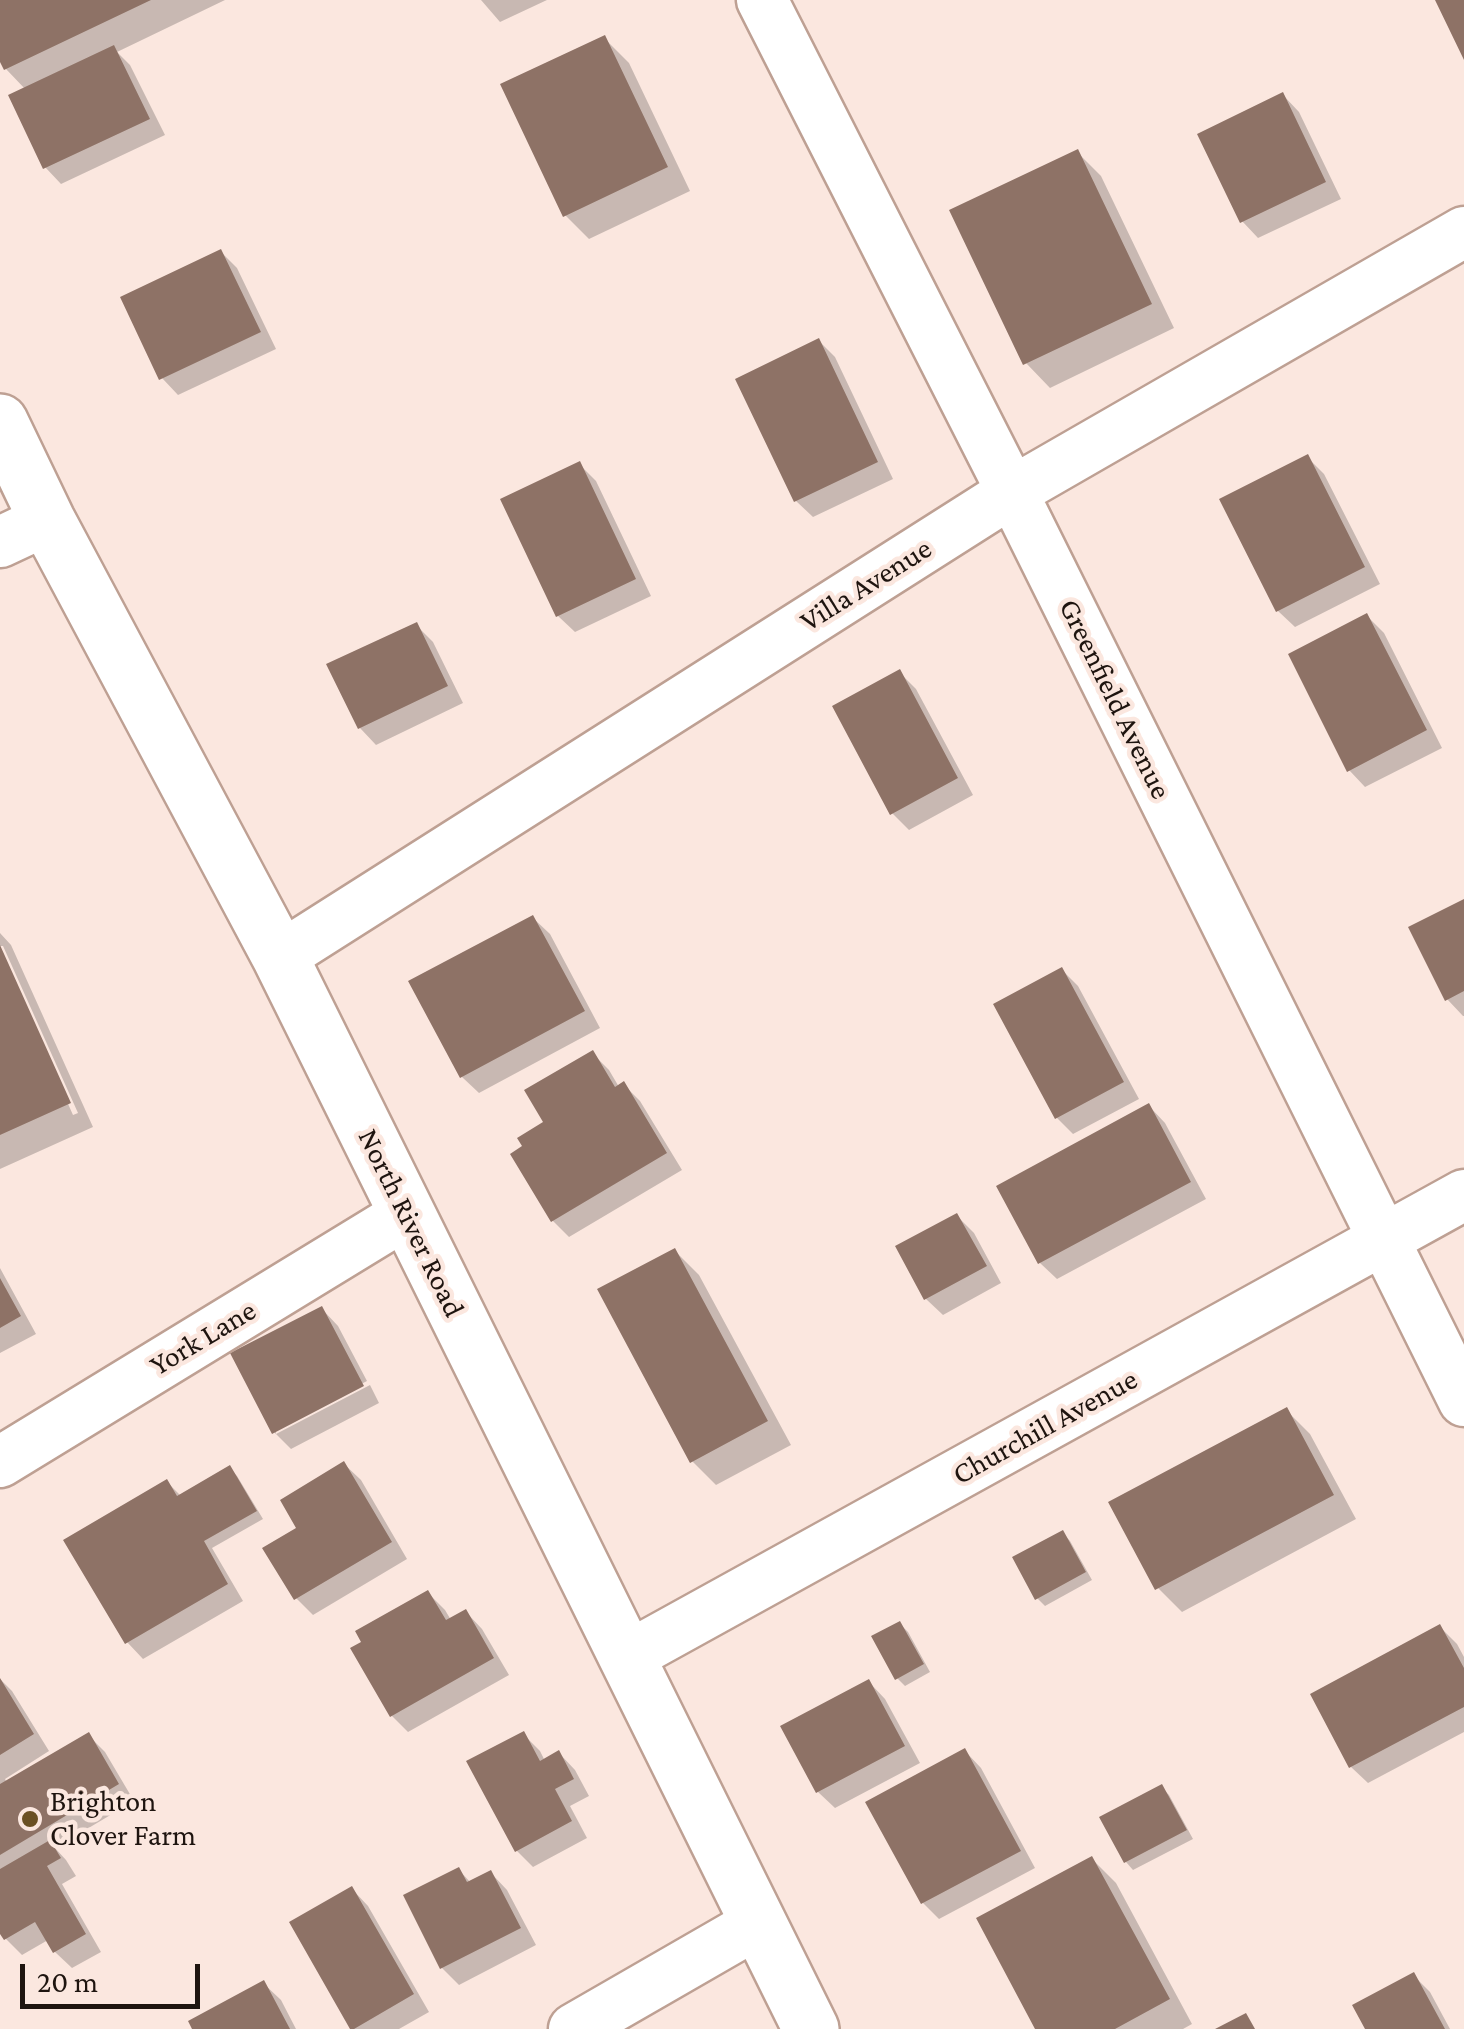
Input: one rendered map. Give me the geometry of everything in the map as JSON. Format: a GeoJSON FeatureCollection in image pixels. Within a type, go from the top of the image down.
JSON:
{"type":"FeatureCollection","features":[{"type":"Feature","properties":{"kind":"main road","name":"North River Road"},"geometry":{"type":"LineString","coordinates":[[0,422],[24,531],[280,957],[811,2029]]}},
{"type":"Feature","properties":{"kind":"street","name":"Greenfield Avenue"},"geometry":{"type":"LineString","coordinates":[[762,0],[1464,1400]]}},
{"type":"Feature","properties":{"kind":"street","name":"Villa Avenue"},"geometry":{"type":"LineString","coordinates":[[280,957],[1012,492],[1464,232]]}},
{"type":"Feature","properties":{"kind":"street","name":"Churchill Avenue"},"geometry":{"type":"LineString","coordinates":[[625,1658],[1464,1195]]}},
{"type":"Feature","properties":{"kind":"street","name":"York Lane"},"geometry":{"type":"LineString","coordinates":[[0,1462],[406,1214]]}},
{"type":"Feature","properties":{"kind":"street"},"geometry":{"type":"LineString","coordinates":[[574,2029],[758,1923]]}},
{"type":"Feature","properties":{"kind":"building"},"geometry":{"type":"Polygon","coordinates":[[[0,0],[151,0],[4,70],[0,62],[0,0]]]}},
{"type":"Feature","properties":{"kind":"building"},"geometry":{"type":"Polygon","coordinates":[[[1435,0],[1464,0],[1464,60],[1435,0]]]}},
{"type":"Feature","properties":{"kind":"building"},"geometry":{"type":"Polygon","coordinates":[[[605,35],[668,167],[563,217],[500,84],[605,35]]]}},
{"type":"Feature","properties":{"kind":"building"},"geometry":{"type":"Polygon","coordinates":[[[114,45],[150,119],[43,169],[8,95],[114,45]]]}},
{"type":"Feature","properties":{"kind":"building"},"geometry":{"type":"Polygon","coordinates":[[[1283,92],[1326,182],[1240,223],[1197,134],[1283,92]]]}},
{"type":"Feature","properties":{"kind":"building"},"geometry":{"type":"Polygon","coordinates":[[[1078,149],[1152,304],[1023,365],[949,210],[1078,149]]]}},
{"type":"Feature","properties":{"kind":"building"},"geometry":{"type":"Polygon","coordinates":[[[221,249],[261,332],[159,380],[120,297],[221,249]]]}},
{"type":"Feature","properties":{"kind":"building"},"geometry":{"type":"Polygon","coordinates":[[[819,338],[878,462],[794,502],[735,379],[819,338]]]}},
{"type":"Feature","properties":{"kind":"building"},"geometry":{"type":"Polygon","coordinates":[[[1308,454],[1365,567],[1276,612],[1219,499],[1308,454]]]}},
{"type":"Feature","properties":{"kind":"building"},"geometry":{"type":"Polygon","coordinates":[[[580,461],[636,579],[556,617],[500,499],[580,461]]]}},
{"type":"Feature","properties":{"kind":"building"},"geometry":{"type":"Polygon","coordinates":[[[1367,613],[1427,730],[1347,772],[1288,654],[1367,613]]]}},
{"type":"Feature","properties":{"kind":"building"},"geometry":{"type":"Polygon","coordinates":[[[417,622],[448,686],[358,729],[326,664],[417,622]]]}},
{"type":"Feature","properties":{"kind":"building"},"geometry":{"type":"Polygon","coordinates":[[[900,669],[958,778],[890,815],[832,706],[900,669]]]}},
{"type":"Feature","properties":{"kind":"building"},"geometry":{"type":"Polygon","coordinates":[[[1464,899],[1464,991],[1445,1001],[1408,927],[1464,899]]]}},
{"type":"Feature","properties":{"kind":"building"},"geometry":{"type":"Polygon","coordinates":[[[533,915],[585,1011],[460,1078],[408,981],[533,915]]]}},
{"type":"Feature","properties":{"kind":"building"},"geometry":{"type":"Polygon","coordinates":[[[0,945],[71,1103],[0,1135],[0,945]]]}},
{"type":"Feature","properties":{"kind":"building"},"geometry":{"type":"Polygon","coordinates":[[[1062,967],[1124,1082],[1055,1119],[993,1004],[1062,967]]]}},
{"type":"Feature","properties":{"kind":"building"},"geometry":{"type":"Polygon","coordinates":[[[593,1050],[615,1087],[624,1081],[667,1153],[551,1222],[510,1154],[522,1146],[517,1138],[543,1122],[524,1090],[593,1050]]]}},
{"type":"Feature","properties":{"kind":"building"},"geometry":{"type":"Polygon","coordinates":[[[1149,1103],[1191,1182],[1038,1264],[996,1186],[1149,1103]]]}},
{"type":"Feature","properties":{"kind":"building"},"geometry":{"type":"Polygon","coordinates":[[[957,1213],[987,1266],[924,1300],[895,1246],[957,1213]]]}},
{"type":"Feature","properties":{"kind":"building"},"geometry":{"type":"Polygon","coordinates":[[[675,1248],[768,1421],[690,1463],[597,1289],[675,1248]]]}},
{"type":"Feature","properties":{"kind":"building"},"geometry":{"type":"Polygon","coordinates":[[[0,1278],[21,1316],[0,1328],[0,1278]]]}},
{"type":"Feature","properties":{"kind":"building"},"geometry":{"type":"Polygon","coordinates":[[[322,1306],[364,1386],[272,1434],[230,1353],[322,1306]]]}},
{"type":"Feature","properties":{"kind":"building"},"geometry":{"type":"Polygon","coordinates":[[[1287,1407],[1334,1495],[1155,1590],[1108,1502],[1287,1407]]]}},
{"type":"Feature","properties":{"kind":"building"},"geometry":{"type":"Polygon","coordinates":[[[344,1461],[392,1542],[294,1600],[262,1548],[296,1528],[280,1500],[344,1461]]]}},
{"type":"Feature","properties":{"kind":"building"},"geometry":{"type":"Polygon","coordinates":[[[230,1465],[257,1511],[204,1541],[228,1584],[125,1644],[63,1540],[167,1479],[177,1496],[230,1465]]]}},
{"type":"Feature","properties":{"kind":"building"},"geometry":{"type":"Polygon","coordinates":[[[1063,1530],[1086,1572],[1035,1600],[1012,1557],[1063,1530]]]}},
{"type":"Feature","properties":{"kind":"building"},"geometry":{"type":"Polygon","coordinates":[[[428,1590],[446,1620],[466,1609],[494,1658],[390,1717],[350,1648],[361,1642],[355,1631],[428,1590]]]}},
{"type":"Feature","properties":{"kind":"building"},"geometry":{"type":"Polygon","coordinates":[[[900,1621],[924,1664],[895,1680],[871,1636],[900,1621]]]}},
{"type":"Feature","properties":{"kind":"building"},"geometry":{"type":"Polygon","coordinates":[[[1440,1624],[1464,1668],[1464,1707],[1349,1768],[1310,1694],[1440,1624]]]}},
{"type":"Feature","properties":{"kind":"building"},"geometry":{"type":"Polygon","coordinates":[[[0,1678],[34,1734],[0,1755],[0,1678]]]}},
{"type":"Feature","properties":{"kind":"building"},"geometry":{"type":"Polygon","coordinates":[[[869,1679],[905,1746],[816,1793],[780,1726],[869,1679]]]}},
{"type":"Feature","properties":{"kind":"building"},"geometry":{"type":"Polygon","coordinates":[[[524,1731],[540,1761],[559,1750],[574,1779],[555,1789],[572,1821],[515,1852],[466,1761],[524,1731]]]}},
{"type":"Feature","properties":{"kind":"building","name":"Brighton Clover Farm"},"geometry":{"type":"Polygon","coordinates":[[[89,1732],[119,1784],[0,1855],[0,1784],[89,1732]]]}},
{"type":"Feature","properties":{"kind":"building"},"geometry":{"type":"Polygon","coordinates":[[[965,1748],[1021,1851],[921,1904],[865,1802],[965,1748]]]}},
{"type":"Feature","properties":{"kind":"building"},"geometry":{"type":"Polygon","coordinates":[[[1162,1784],[1187,1830],[1124,1863],[1099,1817],[1162,1784]]]}},
{"type":"Feature","properties":{"kind":"building"},"geometry":{"type":"Polygon","coordinates":[[[50,1840],[61,1858],[47,1866],[86,1934],[53,1953],[35,1922],[4,1940],[0,1934],[0,1869],[50,1840]]]}},
{"type":"Feature","properties":{"kind":"building"},"geometry":{"type":"Polygon","coordinates":[[[1092,1856],[1170,1999],[1115,2029],[1035,2029],[976,1918],[1092,1856]]]}},
{"type":"Feature","properties":{"kind":"building"},"geometry":{"type":"Polygon","coordinates":[[[459,1867],[467,1882],[491,1870],[521,1928],[440,1969],[403,1895],[459,1867]]]}},
{"type":"Feature","properties":{"kind":"building"},"geometry":{"type":"Polygon","coordinates":[[[352,1886],[414,1994],[350,2029],[289,1922],[352,1886]]]}},
{"type":"Feature","properties":{"kind":"building"},"geometry":{"type":"Polygon","coordinates":[[[1414,1972],[1445,2029],[1365,2029],[1352,2005],[1414,1972]]]}},
{"type":"Feature","properties":{"kind":"building"},"geometry":{"type":"Polygon","coordinates":[[[264,1980],[290,2029],[192,2029],[188,2021],[264,1980]]]}},
{"type":"Feature","properties":{"kind":"building"},"geometry":{"type":"Polygon","coordinates":[[[1246,2013],[1255,2029],[1215,2029],[1246,2013]]]}},
{"type":"Feature","properties":{"kind":"place","name":"Brighton Clover Farm"},"geometry":{"type":"Point","coordinates":[30,1819]}}]}
